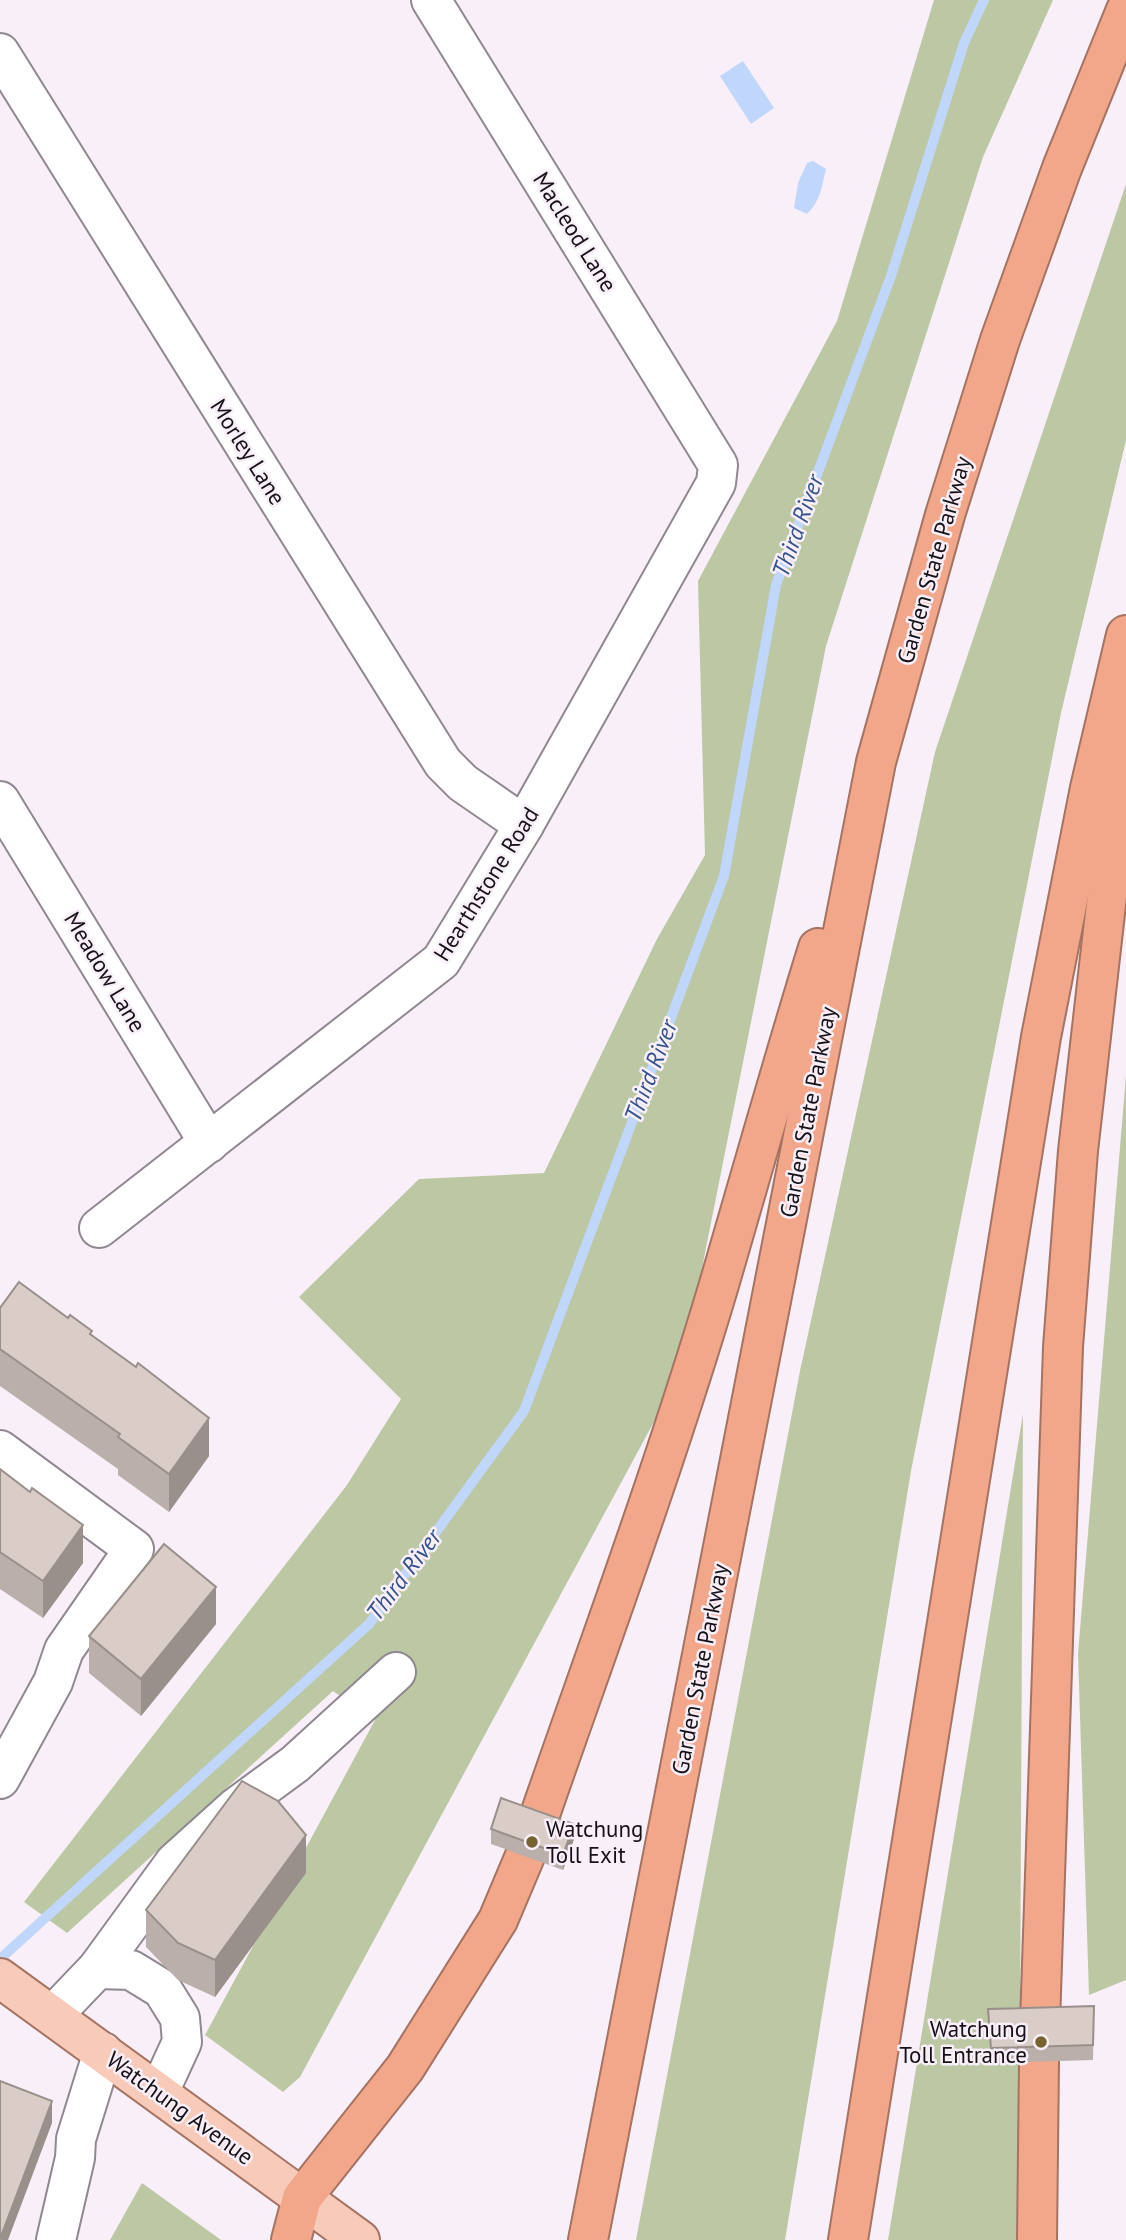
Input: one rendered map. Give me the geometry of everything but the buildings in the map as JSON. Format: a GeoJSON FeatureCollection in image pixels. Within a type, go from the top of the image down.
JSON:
{"type":"FeatureCollection","features":[{"type":"Feature","properties":{"kind":"highway","name":"Garden State Parkway"},"geometry":{"type":"LineString","coordinates":[[588,2240],[876,762],[945,514],[1000,340],[1062,168],[1126,10]]}},
{"type":"Feature","properties":{"kind":"highway"},"geometry":{"type":"LineString","coordinates":[[848,2240],[1041,1037],[1090,788],[1126,635]]}},
{"type":"Feature","properties":{"kind":"highway"},"geometry":{"type":"LineString","coordinates":[[1040,2022],[1063,1347],[1078,1151],[1126,727]]}},
{"type":"Feature","properties":{"kind":"highway"},"geometry":{"type":"LineString","coordinates":[[291,2240],[302,2197],[405,2068],[498,1920],[530,1841],[663,1459],[718,1289],[754,1155],[876,762]]}},
{"type":"Feature","properties":{"kind":"highway"},"geometry":{"type":"LineString","coordinates":[[1037,2240],[1039,2062]]}},
{"type":"Feature","properties":{"kind":"main road","name":"Watchung Avenue"},"geometry":{"type":"LineString","coordinates":[[10,1985],[360,2240]]}},
{"type":"Feature","properties":{"kind":"street","name":"Macleod Lane"},"geometry":{"type":"LineString","coordinates":[[431,0],[718,465]]}},
{"type":"Feature","properties":{"kind":"street","name":"Morley Lane"},"geometry":{"type":"LineString","coordinates":[[0,53],[443,763],[463,783],[524,825]]}},
{"type":"Feature","properties":{"kind":"street","name":"Hearthstone Road"},"geometry":{"type":"LineString","coordinates":[[99,1228],[441,961],[524,825],[716,483],[718,465]]}},
{"type":"Feature","properties":{"kind":"street","name":"Meadow Lane"},"geometry":{"type":"LineString","coordinates":[[0,801],[209,1143]]}},
{"type":"Feature","properties":{"kind":"street"},"geometry":{"type":"LineString","coordinates":[[0,1450],[134,1549],[64,1650],[53,1682],[0,1779]]}},
{"type":"Feature","properties":{"kind":"street"},"geometry":{"type":"LineString","coordinates":[[53,2015],[97,1969],[176,1861],[235,1808],[295,1764],[396,1672]]}},
{"type":"Feature","properties":{"kind":"street"},"geometry":{"type":"LineString","coordinates":[[97,1969],[131,1970],[162,1989],[180,2018],[182,2042],[159,2092]]}},
{"type":"Feature","properties":{"kind":"street"},"geometry":{"type":"LineString","coordinates":[[56,2240],[75,2158],[76,2139],[103,2052]]}},
{"type":"Feature","properties":{"kind":"green space"},"geometry":{"type":"Polygon","coordinates":[[[934,0],[1053,0],[983,157],[826,646],[692,1318],[676,1381],[300,2077],[283,2092],[205,2035],[375,1720],[333,1691],[67,1933],[24,1902],[347,1485],[401,1399],[299,1297],[419,1179],[544,1173],[657,939],[705,855],[698,581],[837,321],[934,0]]]}},
{"type":"Feature","properties":{"kind":"green space"},"geometry":{"type":"Polygon","coordinates":[[[1126,184],[1126,440],[1061,713],[911,1471],[785,2240],[636,2240],[800,1371],[935,752],[1126,184]]]}},
{"type":"Feature","properties":{"kind":"green space"},"geometry":{"type":"Polygon","coordinates":[[[1126,1075],[1126,1980],[1089,1995],[1078,1654],[1126,1075]]]}},
{"type":"Feature","properties":{"kind":"green space"},"geometry":{"type":"Polygon","coordinates":[[[1023,1414],[1019,2240],[888,2240],[1023,1414]]]}},
{"type":"Feature","properties":{"kind":"green space"},"geometry":{"type":"Polygon","coordinates":[[[142,2183],[221,2240],[110,2240],[142,2183]]]}},
{"type":"Feature","properties":{"kind":"water"},"geometry":{"type":"Polygon","coordinates":[[[743,61],[774,108],[751,124],[720,76],[743,61]]]}},
{"type":"Feature","properties":{"kind":"water"},"geometry":{"type":"Polygon","coordinates":[[[813,161],[826,169],[818,199],[807,214],[794,208],[798,183],[807,163],[813,161]]]}},
{"type":"Feature","properties":{"kind":"waterway","name":"Third River"},"geometry":{"type":"LineString","coordinates":[[0,1959],[369,1624],[524,1411],[724,876],[776,585],[891,276],[964,43],[984,0]]}},
{"type":"Feature","properties":{"kind":"place","name":"Watchung Toll Exit"},"geometry":{"type":"Point","coordinates":[532,1842]}},
{"type":"Feature","properties":{"kind":"place","name":"Watchung Toll Entrance"},"geometry":{"type":"Point","coordinates":[1041,2042]}}]}
